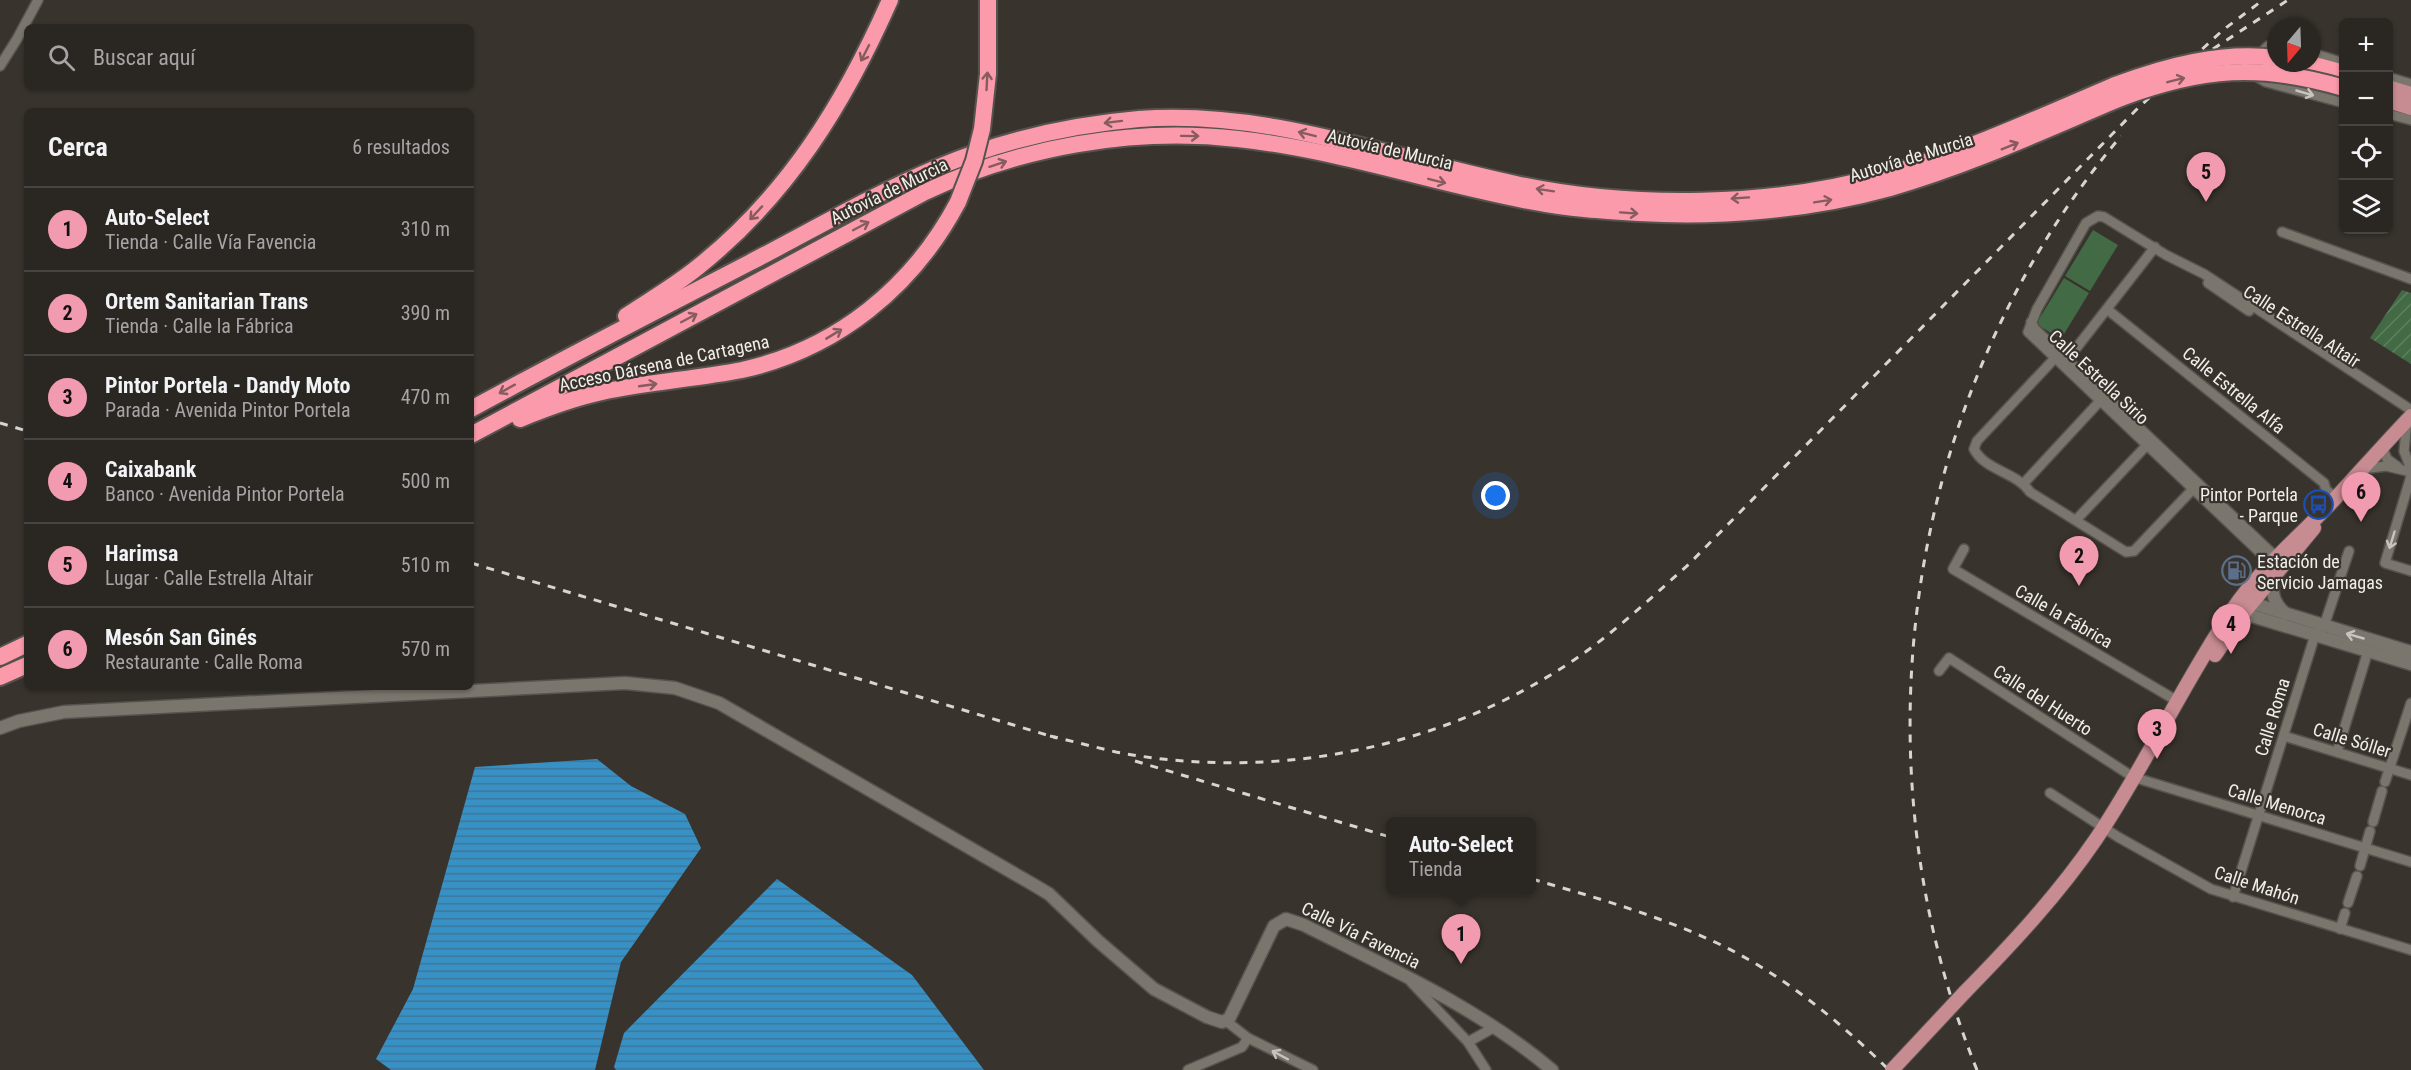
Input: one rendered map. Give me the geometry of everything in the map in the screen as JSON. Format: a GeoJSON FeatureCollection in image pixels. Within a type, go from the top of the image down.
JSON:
{"type":"FeatureCollection","features":[{"type":"Feature","properties":{"kind":"highway","name":"Acceso Dársena de Cartagena"},"geometry":{"type":"LineString","coordinates":[[544,369],[554,358],[623,318],[696,269],[743,227],[805,155],[841,100],[890,0]]}},
{"type":"Feature","properties":{"kind":"highway","name":"Acceso Dársena de Cartagena"},"geometry":{"type":"LineString","coordinates":[[474,434],[577,398],[742,369],[782,358],[816,345],[854,322],[881,301],[910,273],[941,232],[958,202],[974,161],[982,129],[987,92],[989,0]]}},
{"type":"Feature","properties":{"kind":"highway","name":"Autovía de Murcia"},"geometry":{"type":"LineString","coordinates":[[474,433],[906,202],[952,181],[1019,158],[1108,140],[1199,136],[1382,160],[1570,194],[1659,200],[1763,196],[1856,182],[1899,170],[2007,132],[2123,82],[2171,67],[2232,57],[2267,58]]}},
{"type":"Feature","properties":{"kind":"highway"},"geometry":{"type":"LineString","coordinates":[[2321,67],[2339,72]]}},
{"type":"Feature","properties":{"kind":"highway","name":"Autovía de Murcia"},"geometry":{"type":"LineString","coordinates":[[474,407],[917,177],[957,159],[1022,139],[1066,129],[1134,120],[1212,119],[1272,126],[1518,199],[1585,209],[1674,214],[1764,210],[1858,195],[1904,184],[2005,148],[2128,96],[2189,77],[2227,72],[2270,71],[2299,75],[2339,87]]}},
{"type":"Feature","properties":{"kind":"highway"},"geometry":{"type":"LineString","coordinates":[[0,657],[24,645]]}},
{"type":"Feature","properties":{"kind":"highway"},"geometry":{"type":"LineString","coordinates":[[0,677],[24,666]]}},
{"type":"Feature","properties":{"kind":"main road"},"geometry":{"type":"LineString","coordinates":[[2393,89],[2411,94]]}},
{"type":"Feature","properties":{"kind":"main road"},"geometry":{"type":"LineString","coordinates":[[2393,103],[2411,108]]}},
{"type":"Feature","properties":{"kind":"main road"},"geometry":{"type":"LineString","coordinates":[[1892,1070],[2045,905],[2082,859],[2104,828],[2233,609],[2410,416]]}},
{"type":"Feature","properties":{"kind":"main road"},"geometry":{"type":"LineString","coordinates":[[2179,702],[2198,679],[2274,565]]}},
{"type":"Feature","properties":{"kind":"main road"},"geometry":{"type":"LineString","coordinates":[[2274,565],[2274,598],[2287,614]]}},
{"type":"Feature","properties":{"kind":"main road"},"geometry":{"type":"LineString","coordinates":[[2210,646],[2247,607],[2255,604],[2287,614],[2368,651],[2411,664]]}},
{"type":"Feature","properties":{"kind":"main road"},"geometry":{"type":"LineString","coordinates":[[2247,607],[2252,616],[2411,652]]}},
{"type":"Feature","properties":{"kind":"main road"},"geometry":{"type":"LineString","coordinates":[[0,728],[19,721],[64,712],[625,683],[675,688],[719,703],[1049,894],[1098,941],[1154,989],[1207,1017],[1222,1022],[1226,1021]]}},
{"type":"Feature","properties":{"kind":"main road","name":"Calle Vía Favencia"},"geometry":{"type":"LineString","coordinates":[[1226,1021],[1231,1016],[1274,926],[1286,919],[1405,976],[1493,1028],[1552,1070]]}},
{"type":"Feature","properties":{"kind":"street"},"geometry":{"type":"LineString","coordinates":[[26,24],[38,0]]}},
{"type":"Feature","properties":{"kind":"street"},"geometry":{"type":"LineString","coordinates":[[0,66],[24,27]]}},
{"type":"Feature","properties":{"kind":"street"},"geometry":{"type":"LineString","coordinates":[[2267,47],[2258,54],[2255,73],[2259,78],[2339,102]]}},
{"type":"Feature","properties":{"kind":"street"},"geometry":{"type":"LineString","coordinates":[[2321,56],[2339,62]]}},
{"type":"Feature","properties":{"kind":"street"},"geometry":{"type":"LineString","coordinates":[[2393,79],[2411,84]]}},
{"type":"Feature","properties":{"kind":"street"},"geometry":{"type":"LineString","coordinates":[[2393,115],[2411,120]]}},
{"type":"Feature","properties":{"kind":"street","name":"Calle Estrella Altair"},"geometry":{"type":"LineString","coordinates":[[2031,322],[2086,223],[2098,216],[2104,217],[2177,261],[2218,291],[2410,416]]}},
{"type":"Feature","properties":{"kind":"street"},"geometry":{"type":"LineString","coordinates":[[2282,232],[2411,279]]}},
{"type":"Feature","properties":{"kind":"street"},"geometry":{"type":"LineString","coordinates":[[2067,360],[2155,247]]}},
{"type":"Feature","properties":{"kind":"street","name":"Calle Estrella Alfa"},"geometry":{"type":"LineString","coordinates":[[2108,310],[2324,483],[2333,501]]}},
{"type":"Feature","properties":{"kind":"street","name":"Calle Estrella Sirio"},"geometry":{"type":"LineString","coordinates":[[2031,322],[2028,332],[2274,565]]}},
{"type":"Feature","properties":{"kind":"street","name":"Calle Estrella Sirio"},"geometry":{"type":"LineString","coordinates":[[2031,322],[2035,329],[2274,565]]}},
{"type":"Feature","properties":{"kind":"street"},"geometry":{"type":"LineString","coordinates":[[2055,358],[1977,441],[1975,453],[1987,463],[2024,483],[2030,492],[2126,552],[2134,551],[2193,489]]}},
{"type":"Feature","properties":{"kind":"street"},"geometry":{"type":"LineString","coordinates":[[2024,483],[2100,401]]}},
{"type":"Feature","properties":{"kind":"street"},"geometry":{"type":"LineString","coordinates":[[2410,416],[2404,451],[2409,472],[2385,563],[2411,572]]}},
{"type":"Feature","properties":{"kind":"street"},"geometry":{"type":"LineString","coordinates":[[2404,451],[2396,444],[2385,444],[2387,459],[2409,472]]}},
{"type":"Feature","properties":{"kind":"street"},"geometry":{"type":"LineString","coordinates":[[2076,520],[2147,445]]}},
{"type":"Feature","properties":{"kind":"street"},"geometry":{"type":"LineString","coordinates":[[2360,470],[2386,466],[2409,472]]}},
{"type":"Feature","properties":{"kind":"street","name":"Calle la Fábrica"},"geometry":{"type":"LineString","coordinates":[[1964,549],[1953,569],[2179,702]]}},
{"type":"Feature","properties":{"kind":"street","name":"Calle Roma"},"geometry":{"type":"LineString","coordinates":[[2234,897],[2258,815],[2319,630],[2349,551]]}},
{"type":"Feature","properties":{"kind":"street"},"geometry":{"type":"LineString","coordinates":[[2337,752],[2368,651]]}},
{"type":"Feature","properties":{"kind":"street","name":"Calle del Huerto"},"geometry":{"type":"LineString","coordinates":[[1939,670],[1949,658],[2133,777]]}},
{"type":"Feature","properties":{"kind":"street"},"geometry":{"type":"LineString","coordinates":[[2360,866],[2411,704]]}},
{"type":"Feature","properties":{"kind":"street","name":"Calle Sóller"},"geometry":{"type":"LineString","coordinates":[[2284,736],[2411,775]]}},
{"type":"Feature","properties":{"kind":"street","name":"Calle Menorca"},"geometry":{"type":"LineString","coordinates":[[2133,777],[2411,862]]}},
{"type":"Feature","properties":{"kind":"street","name":"Calle Mahón"},"geometry":{"type":"LineString","coordinates":[[2050,793],[2104,828],[2211,889],[2411,950]]}},
{"type":"Feature","properties":{"kind":"street"},"geometry":{"type":"LineString","coordinates":[[2348,903],[2357,876]]}},
{"type":"Feature","properties":{"kind":"street"},"geometry":{"type":"LineString","coordinates":[[2340,929],[2345,913]]}},
{"type":"Feature","properties":{"kind":"street"},"geometry":{"type":"LineString","coordinates":[[1405,976],[1468,1042],[1486,1070]]}},
{"type":"Feature","properties":{"kind":"street"},"geometry":{"type":"LineString","coordinates":[[1226,1021],[1248,1038],[1313,1070]]}},
{"type":"Feature","properties":{"kind":"street"},"geometry":{"type":"LineString","coordinates":[[1468,1042],[1493,1028]]}},
{"type":"Feature","properties":{"kind":"street"},"geometry":{"type":"LineString","coordinates":[[1188,1070],[1242,1047],[1248,1038]]}},
{"type":"Feature","properties":{"kind":"green space"},"geometry":{"type":"Polygon","coordinates":[[[2093,230],[2118,245],[2090,291],[2065,276],[2093,230]]]}},
{"type":"Feature","properties":{"kind":"green space"},"geometry":{"type":"Polygon","coordinates":[[[2064,278],[2089,293],[2061,339],[2036,324],[2064,278]]]}},
{"type":"Feature","properties":{"kind":"green space"},"geometry":{"type":"Polygon","coordinates":[[[2402,290],[2411,293],[2411,364],[2370,338],[2402,290]]]}},
{"type":"Feature","properties":{"kind":"water"},"geometry":{"type":"Polygon","coordinates":[[[597,759],[631,786],[685,814],[701,848],[621,962],[595,1070],[391,1070],[376,1059],[413,989],[475,767],[597,759]]]}},
{"type":"Feature","properties":{"kind":"water"},"geometry":{"type":"Polygon","coordinates":[[[777,879],[912,975],[984,1070],[616,1070],[614,1067],[624,1033],[777,879]]]}},
{"type":"Feature","properties":{"kind":"railway"},"geometry":{"type":"LineString","coordinates":[[1050,736],[1116,752],[1175,760],[1235,763],[1295,760],[1354,751],[1412,736],[1469,716],[1523,691],[1589,649],[1619,626],[1689,564],[2136,110],[2223,30],[2263,0]]}},
{"type":"Feature","properties":{"kind":"railway"},"geometry":{"type":"LineString","coordinates":[[2213,49],[2288,0]]}},
{"type":"Feature","properties":{"kind":"railway"},"geometry":{"type":"LineString","coordinates":[[1977,1070],[1938,951],[1916,829],[1910,706],[1921,583],[1947,462],[1990,346],[2048,237],[2121,136]]}},
{"type":"Feature","properties":{"kind":"railway"},"geometry":{"type":"LineString","coordinates":[[0,423],[24,430]]}},
{"type":"Feature","properties":{"kind":"railway"},"geometry":{"type":"LineString","coordinates":[[474,564],[1057,738]]}},
{"type":"Feature","properties":{"kind":"railway"},"geometry":{"type":"LineString","coordinates":[[1135,761],[1386,836]]}},
{"type":"Feature","properties":{"kind":"railway"},"geometry":{"type":"LineString","coordinates":[[1536,880],[1648,915],[1741,955],[1808,999],[1850,1033],[1889,1070]]}},
{"type":"Feature","properties":{"kind":"place","name":"Harimsa"},"geometry":{"type":"Point","coordinates":[2206,202]}},
{"type":"Feature","properties":{"kind":"place","name":"Pintor Portela - Parque"},"geometry":{"type":"Point","coordinates":[2319,504]}},
{"type":"Feature","properties":{"kind":"place","name":"Mesón San Ginés"},"geometry":{"type":"Point","coordinates":[2361,522]}},
{"type":"Feature","properties":{"kind":"place","name":"Estación de Servicio Jamagas"},"geometry":{"type":"Point","coordinates":[2236,571]}},
{"type":"Feature","properties":{"kind":"place","name":"Ortem Sanitarian Trans"},"geometry":{"type":"Point","coordinates":[2079,586]}},
{"type":"Feature","properties":{"kind":"place","name":"Caixabank"},"geometry":{"type":"Point","coordinates":[2231,654]}},
{"type":"Feature","properties":{"kind":"place","name":"Pintor Portela - Dandy Moto"},"geometry":{"type":"Point","coordinates":[2157,759]}},
{"type":"Feature","properties":{"kind":"place","name":"Auto-Select"},"geometry":{"type":"Point","coordinates":[1461,964]}}]}
